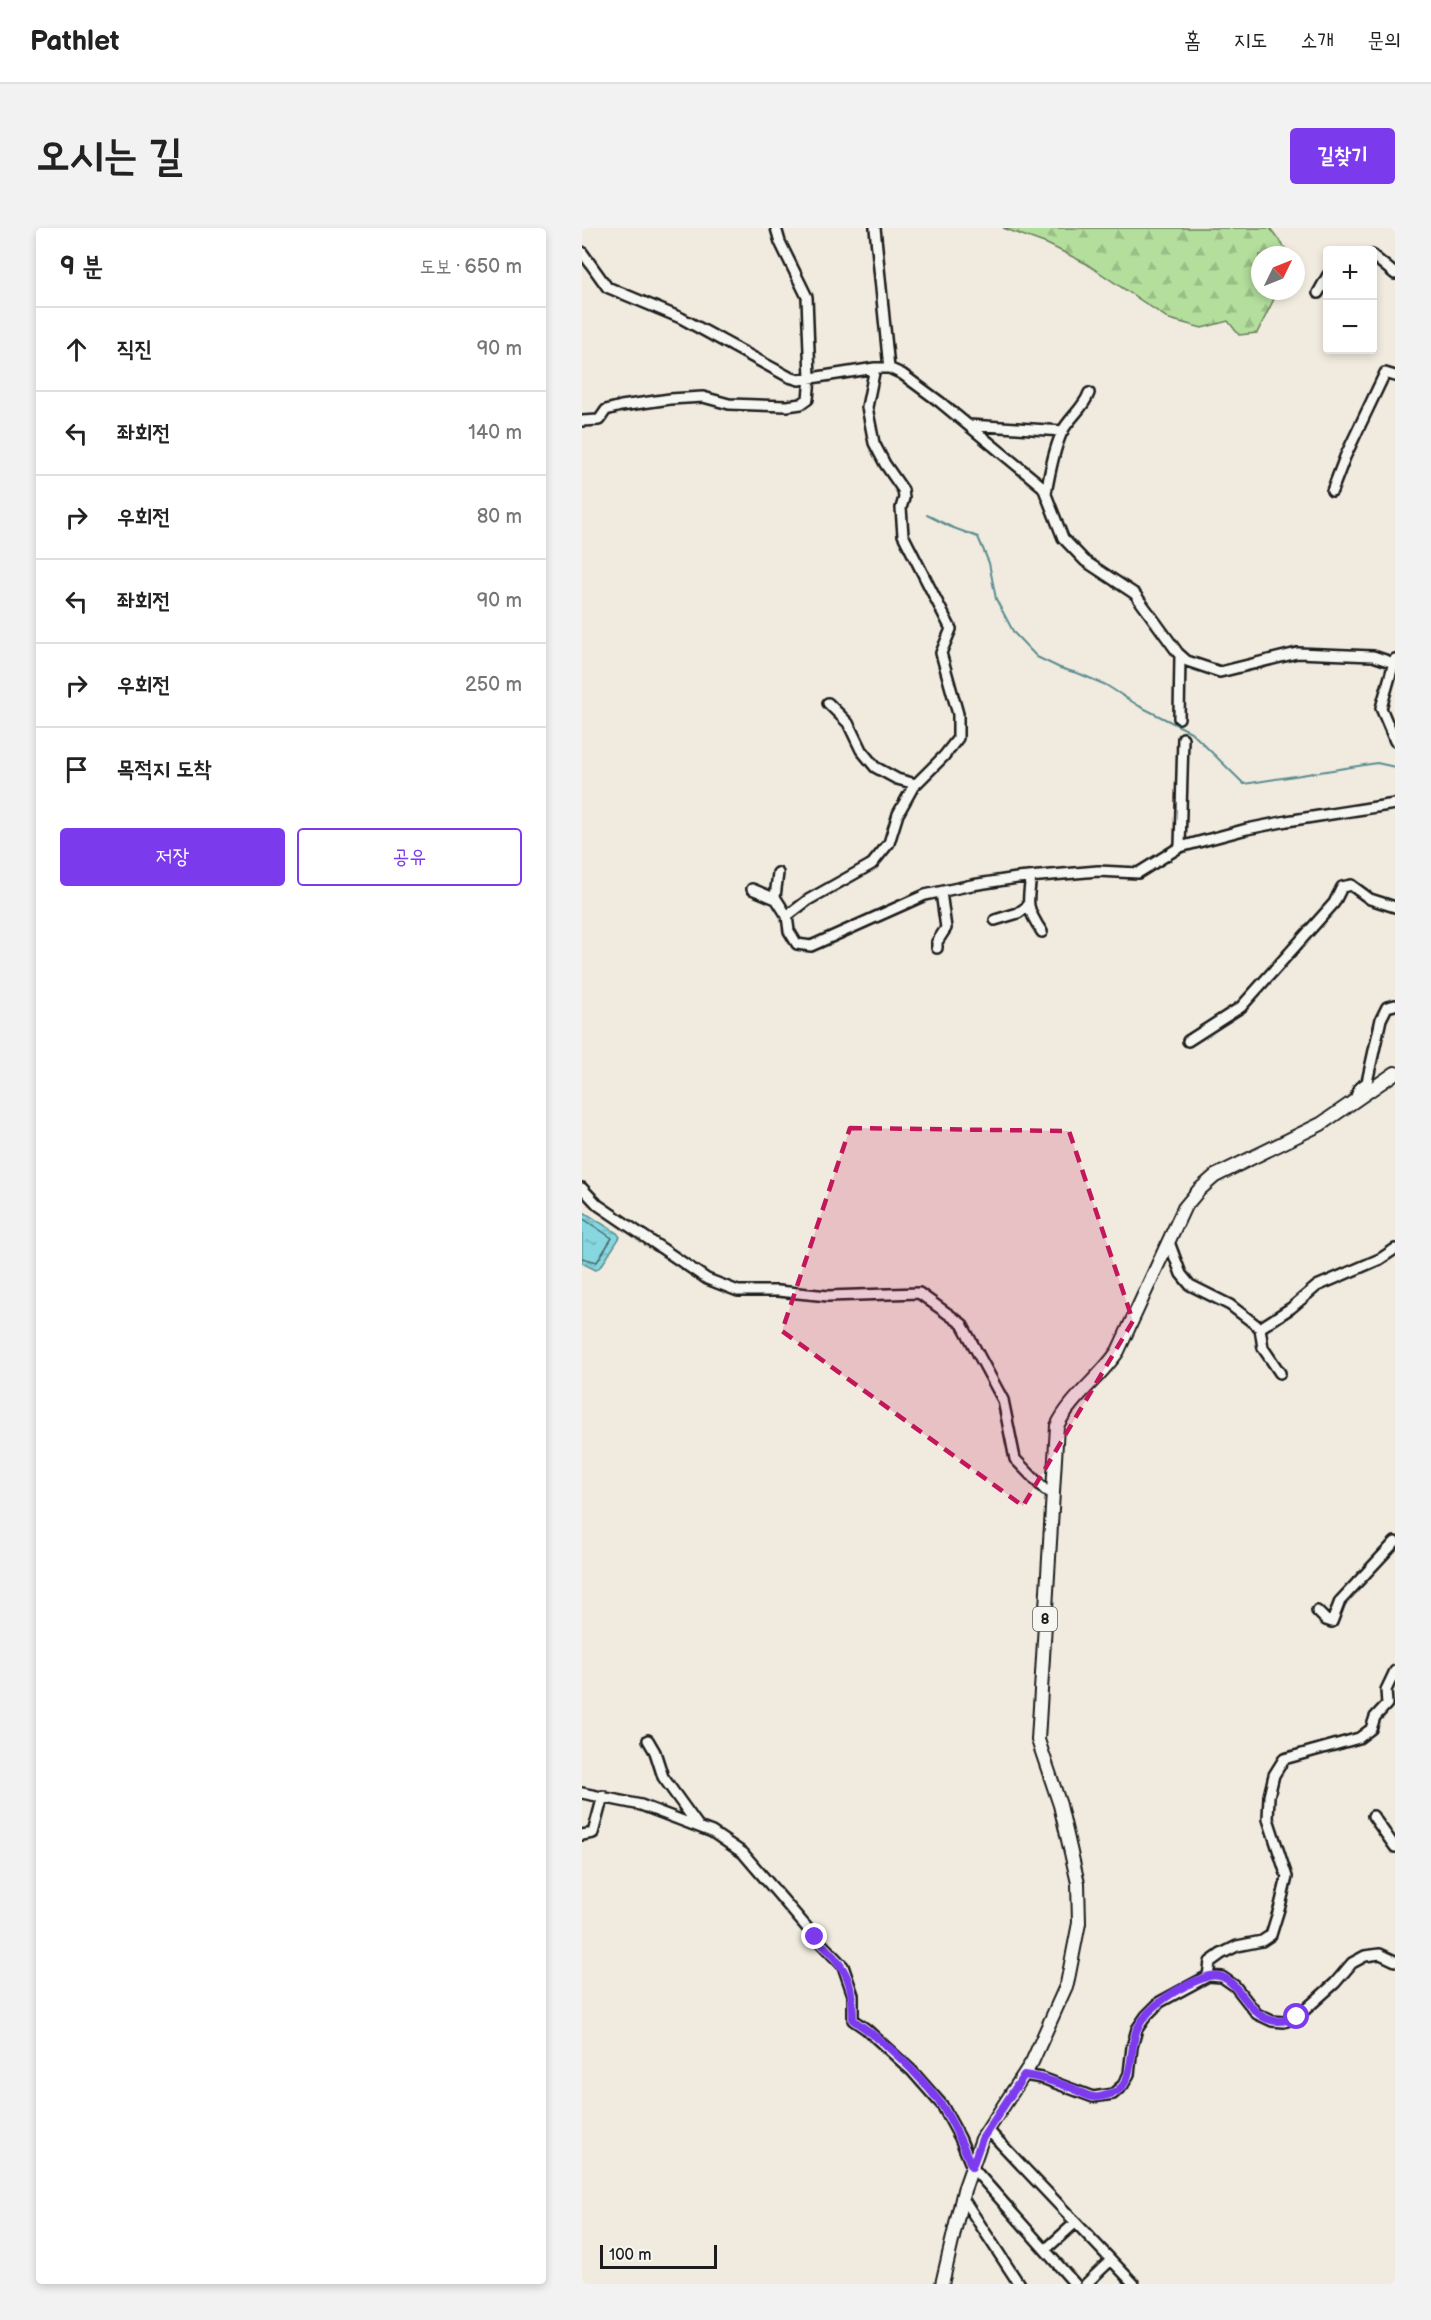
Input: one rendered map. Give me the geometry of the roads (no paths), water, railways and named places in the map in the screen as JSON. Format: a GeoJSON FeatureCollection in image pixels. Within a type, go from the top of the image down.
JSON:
{"type":"FeatureCollection","features":[{"type":"Feature","properties":{"kind":"main road","name":"8"},"geometry":{"type":"LineString","coordinates":[[942,2284],[962,2197],[972,2167],[988,2130],[1032,2062],[1067,1984],[1079,1923],[1078,1884],[1060,1805],[1038,1740],[1057,1426],[1063,1413],[1107,1367],[1118,1351],[1184,1208],[1199,1190],[1215,1176],[1321,1124],[1395,1073]]}},
{"type":"Feature","properties":{"kind":"street"},"geometry":{"type":"LineString","coordinates":[[582,421],[599,420],[606,410],[621,406],[670,399],[703,397],[729,404],[787,406],[801,404],[808,399],[810,378],[807,297],[780,242],[776,228]]}},
{"type":"Feature","properties":{"kind":"street"},"geometry":{"type":"LineString","coordinates":[[875,228],[889,368]]}},
{"type":"Feature","properties":{"kind":"street"},"geometry":{"type":"LineString","coordinates":[[582,252],[607,287],[681,318],[789,377],[799,380],[875,368],[889,368],[902,374],[969,425],[1043,487],[1063,538],[1085,561],[1136,594],[1180,655],[1187,661],[1220,672],[1297,653],[1373,656],[1394,661],[1381,708],[1395,741]]}},
{"type":"Feature","properties":{"kind":"street"},"geometry":{"type":"LineString","coordinates":[[1377,259],[1395,274]]}},
{"type":"Feature","properties":{"kind":"street"},"geometry":{"type":"LineString","coordinates":[[1318,293],[1323,284]]}},
{"type":"Feature","properties":{"kind":"street"},"geometry":{"type":"LineString","coordinates":[[787,916],[808,900],[872,864],[889,843],[898,814],[916,784],[958,738],[958,714],[941,653],[951,629],[903,535],[900,517],[903,490],[874,443],[867,407],[875,368]]}},
{"type":"Feature","properties":{"kind":"street"},"geometry":{"type":"LineString","coordinates":[[1332,491],[1385,373],[1395,376]]}},
{"type":"Feature","properties":{"kind":"street"},"geometry":{"type":"LineString","coordinates":[[1046,493],[1054,456],[1063,431],[1086,402],[1089,393]]}},
{"type":"Feature","properties":{"kind":"street"},"geometry":{"type":"LineString","coordinates":[[969,425],[1063,431]]}},
{"type":"Feature","properties":{"kind":"street"},"geometry":{"type":"LineString","coordinates":[[1179,718],[1180,655]]}},
{"type":"Feature","properties":{"kind":"street"},"geometry":{"type":"LineString","coordinates":[[828,703],[848,723],[861,750],[875,767],[897,779],[916,784]]}},
{"type":"Feature","properties":{"kind":"street"},"geometry":{"type":"LineString","coordinates":[[1180,847],[1183,738]]}},
{"type":"Feature","properties":{"kind":"street"},"geometry":{"type":"LineString","coordinates":[[778,873],[775,897],[787,916],[789,931],[797,944],[811,946],[925,895],[972,885],[1031,877],[1098,871],[1138,873],[1180,847],[1287,821],[1363,807],[1395,804]]}},
{"type":"Feature","properties":{"kind":"street"},"geometry":{"type":"LineString","coordinates":[[1031,877],[1028,906],[1042,932]]}},
{"type":"Feature","properties":{"kind":"street"},"geometry":{"type":"LineString","coordinates":[[1188,1041],[1241,1007],[1334,903],[1342,887],[1351,885],[1370,899],[1395,907]]}},
{"type":"Feature","properties":{"kind":"street"},"geometry":{"type":"LineString","coordinates":[[752,889],[776,899]]}},
{"type":"Feature","properties":{"kind":"street"},"geometry":{"type":"LineString","coordinates":[[937,948],[937,942],[946,928],[941,892]]}},
{"type":"Feature","properties":{"kind":"street"},"geometry":{"type":"LineString","coordinates":[[995,920],[1018,913],[1028,906]]}},
{"type":"Feature","properties":{"kind":"street"},"geometry":{"type":"LineString","coordinates":[[1354,1102],[1359,1088],[1367,1082],[1381,1019],[1387,1007],[1395,1005]]}},
{"type":"Feature","properties":{"kind":"street"},"geometry":{"type":"LineString","coordinates":[[582,1188],[598,1205],[707,1279],[738,1291],[778,1291],[828,1296],[919,1293],[962,1324],[1003,1400],[1015,1459],[1045,1490],[1053,1493]]}},
{"type":"Feature","properties":{"kind":"street"},"geometry":{"type":"LineString","coordinates":[[1169,1242],[1181,1274],[1191,1285],[1230,1305],[1260,1328],[1263,1348],[1280,1373]]}},
{"type":"Feature","properties":{"kind":"street"},"geometry":{"type":"LineString","coordinates":[[1260,1328],[1291,1308],[1317,1286],[1380,1259],[1395,1250]]}},
{"type":"Feature","properties":{"kind":"street"},"geometry":{"type":"LineString","coordinates":[[1317,1611],[1326,1620],[1332,1622],[1340,1602],[1395,1542]]}},
{"type":"Feature","properties":{"kind":"street"},"geometry":{"type":"LineString","coordinates":[[1208,1977],[1210,1962],[1237,1946],[1262,1941],[1270,1935],[1274,1926],[1287,1877],[1268,1819],[1269,1796],[1278,1767],[1284,1759],[1359,1737],[1371,1729],[1376,1717],[1387,1704],[1386,1690],[1395,1671]]}},
{"type":"Feature","properties":{"kind":"street"},"geometry":{"type":"LineString","coordinates":[[648,1740],[655,1752],[663,1777],[699,1827]]}},
{"type":"Feature","properties":{"kind":"street"},"geometry":{"type":"LineString","coordinates":[[582,1793],[641,1805],[712,1832],[743,1853],[843,1966],[853,1995],[853,2020],[866,2028],[912,2071],[942,2105],[960,2138],[972,2167],[1071,2283]]}},
{"type":"Feature","properties":{"kind":"street"},"geometry":{"type":"LineString","coordinates":[[582,1835],[592,1833],[603,1796]]}},
{"type":"Feature","properties":{"kind":"street"},"geometry":{"type":"LineString","coordinates":[[1373,1816],[1395,1847]]}},
{"type":"Feature","properties":{"kind":"street"},"geometry":{"type":"LineString","coordinates":[[1024,2075],[1042,2078],[1093,2097],[1113,2094],[1123,2085],[1129,2074],[1137,2029],[1146,2016],[1160,2002],[1208,1977],[1222,1977],[1235,1986],[1257,2014],[1272,2021],[1284,2022],[1297,2017],[1335,1983],[1352,1963],[1365,1956],[1380,1954],[1395,1961]]}},
{"type":"Feature","properties":{"kind":"street"},"geometry":{"type":"LineString","coordinates":[[988,2130],[1134,2284]]}},
{"type":"Feature","properties":{"kind":"street"},"geometry":{"type":"LineString","coordinates":[[962,2197],[1019,2284]]}},
{"type":"Feature","properties":{"kind":"street"},"geometry":{"type":"LineString","coordinates":[[1045,2250],[1075,2223]]}},
{"type":"Feature","properties":{"kind":"street"},"geometry":{"type":"LineString","coordinates":[[1086,2284],[1111,2260]]}},
{"type":"Feature","properties":{"kind":"water"},"geometry":{"type":"Polygon","coordinates":[[[582,1211],[620,1237],[602,1265],[596,1270],[582,1263],[582,1211]]]}},
{"type":"Feature","properties":{"kind":"waterway"},"geometry":{"type":"LineString","coordinates":[[927,515],[978,537],[989,563],[996,599],[1014,633],[1037,657],[1106,685],[1139,706],[1191,732],[1244,784],[1377,763],[1395,767]]}}]}
